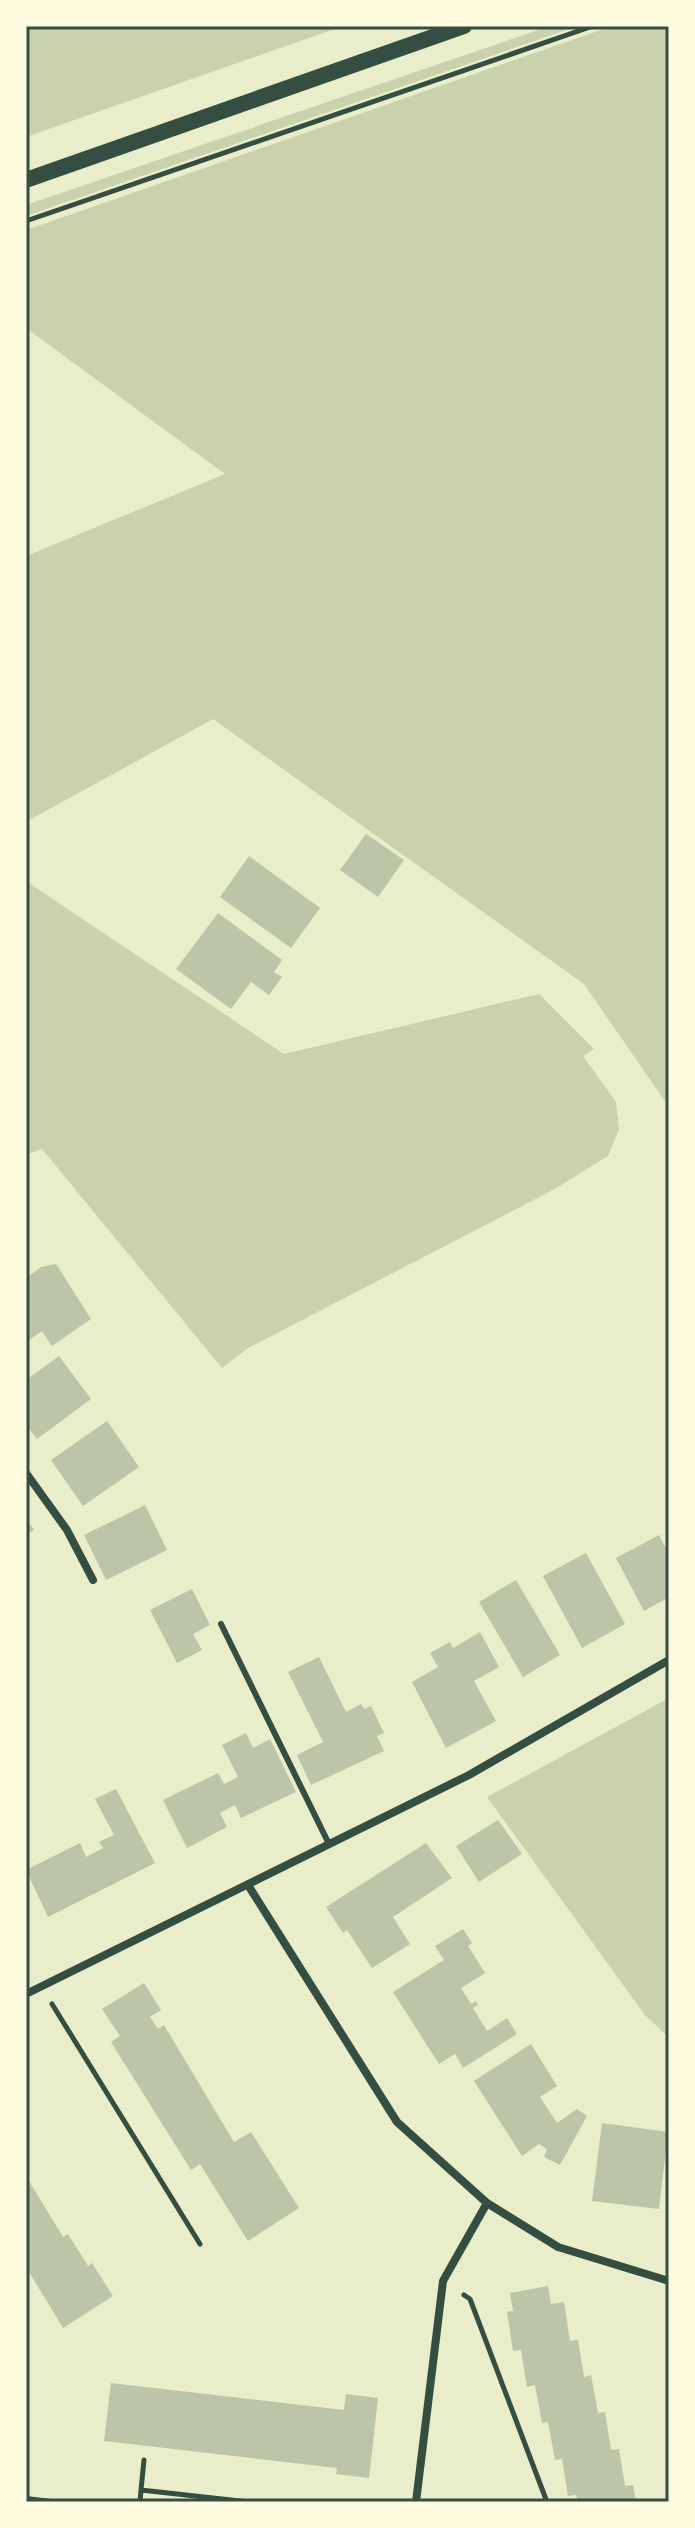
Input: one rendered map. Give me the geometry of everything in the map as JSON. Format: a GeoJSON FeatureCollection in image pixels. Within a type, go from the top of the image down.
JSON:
{"type":"FeatureCollection","features":[{"type":"Feature","properties":{"kind":"main road"},"geometry":{"type":"LineString","coordinates":[[26,180],[464,26]]}},
{"type":"Feature","properties":{"kind":"street"},"geometry":{"type":"LineString","coordinates":[[26,1473],[67,1530],[93,1580]]}},
{"type":"Feature","properties":{"kind":"street"},"geometry":{"type":"LineString","coordinates":[[26,1994],[469,1775],[669,1660]]}},
{"type":"Feature","properties":{"kind":"street"},"geometry":{"type":"LineString","coordinates":[[248,1885],[397,2122],[487,2203],[558,2247],[669,2281]]}},
{"type":"Feature","properties":{"kind":"street"},"geometry":{"type":"LineString","coordinates":[[416,2502],[443,2281],[487,2203]]}},
{"type":"Feature","properties":{"kind":"lane"},"geometry":{"type":"LineString","coordinates":[[221,1624],[329,1844]]}},
{"type":"Feature","properties":{"kind":"lane"},"geometry":{"type":"LineString","coordinates":[[26,2499],[51,2502]]}},
{"type":"Feature","properties":{"kind":"path"},"geometry":{"type":"LineString","coordinates":[[26,221],[593,26]]}},
{"type":"Feature","properties":{"kind":"path"},"geometry":{"type":"LineString","coordinates":[[41,1987],[200,2244]]}},
{"type":"Feature","properties":{"kind":"path"},"geometry":{"type":"LineString","coordinates":[[443,2281],[470,2299],[547,2502]]}},
{"type":"Feature","properties":{"kind":"path"},"geometry":{"type":"LineString","coordinates":[[140,2502],[144,2460]]}},
{"type":"Feature","properties":{"kind":"path"},"geometry":{"type":"LineString","coordinates":[[141,2490],[249,2502]]}},
{"type":"Feature","properties":{"kind":"green space"},"geometry":{"type":"Polygon","coordinates":[[[26,26],[343,26],[26,137],[26,26]]]}},
{"type":"Feature","properties":{"kind":"green space"},"geometry":{"type":"Polygon","coordinates":[[[550,26],[578,26],[26,216],[26,205],[550,26]]]}},
{"type":"Feature","properties":{"kind":"green space"},"geometry":{"type":"Polygon","coordinates":[[[612,26],[669,26],[669,1107],[584,984],[213,719],[26,822],[26,556],[225,474],[26,328],[26,230],[612,26]]]}},
{"type":"Feature","properties":{"kind":"green space"},"geometry":{"type":"Polygon","coordinates":[[[26,881],[284,1054],[539,994],[594,1049],[583,1056],[616,1102],[619,1129],[608,1156],[553,1190],[248,1348],[222,1368],[42,1149],[26,1155],[26,881]]]}},
{"type":"Feature","properties":{"kind":"green space"},"geometry":{"type":"Polygon","coordinates":[[[669,1698],[669,2038],[645,2015],[487,1797],[669,1698]]]}},
{"type":"Feature","properties":{"kind":"building"},"geometry":{"type":"Polygon","coordinates":[[[366,834],[404,860],[378,897],[340,870],[366,834]]]}},
{"type":"Feature","properties":{"kind":"building"},"geometry":{"type":"Polygon","coordinates":[[[249,856],[320,908],[291,948],[220,897],[249,856]]]}},
{"type":"Feature","properties":{"kind":"building"},"geometry":{"type":"Polygon","coordinates":[[[218,913],[282,960],[274,972],[282,977],[269,995],[251,982],[231,1009],[176,969],[218,913]]]}},
{"type":"Feature","properties":{"kind":"building"},"geometry":{"type":"Polygon","coordinates":[[[56,1264],[91,1319],[52,1346],[42,1331],[26,1342],[26,1278],[41,1267],[56,1264]]]}},
{"type":"Feature","properties":{"kind":"building"},"geometry":{"type":"Polygon","coordinates":[[[59,1356],[91,1399],[37,1439],[26,1425],[26,1380],[59,1356]]]}},
{"type":"Feature","properties":{"kind":"building"},"geometry":{"type":"Polygon","coordinates":[[[107,1421],[139,1467],[83,1506],[51,1460],[107,1421]]]}},
{"type":"Feature","properties":{"kind":"building"},"geometry":{"type":"Polygon","coordinates":[[[145,1505],[167,1550],[106,1580],[84,1535],[145,1505]]]}},
{"type":"Feature","properties":{"kind":"building"},"geometry":{"type":"Polygon","coordinates":[[[26,1518],[34,1530],[26,1535],[26,1518]]]}},
{"type":"Feature","properties":{"kind":"building"},"geometry":{"type":"Polygon","coordinates":[[[659,1535],[669,1554],[669,1597],[644,1611],[616,1558],[659,1535]]]}},
{"type":"Feature","properties":{"kind":"building"},"geometry":{"type":"Polygon","coordinates":[[[586,1553],[625,1624],[582,1648],[543,1576],[586,1553]]]}},
{"type":"Feature","properties":{"kind":"building"},"geometry":{"type":"Polygon","coordinates":[[[516,1580],[560,1655],[523,1677],[479,1602],[516,1580]]]}},
{"type":"Feature","properties":{"kind":"building"},"geometry":{"type":"Polygon","coordinates":[[[192,1589],[210,1625],[193,1634],[202,1650],[177,1663],[150,1610],[192,1589]]]}},
{"type":"Feature","properties":{"kind":"building"},"geometry":{"type":"Polygon","coordinates":[[[480,1632],[499,1667],[474,1681],[496,1721],[446,1748],[412,1682],[438,1667],[430,1653],[450,1642],[453,1648],[480,1632]]]}},
{"type":"Feature","properties":{"kind":"building"},"geometry":{"type":"Polygon","coordinates":[[[319,1657],[346,1712],[361,1704],[364,1709],[371,1706],[384,1733],[377,1736],[384,1751],[311,1785],[297,1755],[323,1742],[288,1672],[319,1657]]]}},
{"type":"Feature","properties":{"kind":"building"},"geometry":{"type":"Polygon","coordinates":[[[246,1733],[253,1748],[270,1739],[296,1792],[241,1818],[235,1805],[220,1813],[227,1827],[187,1848],[163,1800],[218,1773],[224,1784],[238,1777],[222,1745],[246,1733]]]}},
{"type":"Feature","properties":{"kind":"building"},"geometry":{"type":"Polygon","coordinates":[[[116,1789],[155,1863],[48,1917],[26,1870],[80,1843],[86,1857],[103,1848],[99,1842],[114,1835],[95,1799],[116,1789]]]}},
{"type":"Feature","properties":{"kind":"building"},"geometry":{"type":"Polygon","coordinates":[[[498,1820],[522,1854],[479,1882],[456,1846],[498,1820]]]}},
{"type":"Feature","properties":{"kind":"building"},"geometry":{"type":"Polygon","coordinates":[[[426,1843],[452,1878],[393,1917],[410,1944],[372,1968],[347,1930],[343,1933],[326,1907],[426,1843]]]}},
{"type":"Feature","properties":{"kind":"building"},"geometry":{"type":"Polygon","coordinates":[[[463,1929],[472,1943],[468,1946],[485,1973],[461,1988],[471,2004],[476,2001],[478,2005],[473,2008],[487,2031],[507,2018],[517,2034],[463,2068],[455,2054],[439,2064],[393,1992],[444,1960],[435,1946],[463,1929]]]}},
{"type":"Feature","properties":{"kind":"building"},"geometry":{"type":"Polygon","coordinates":[[[144,1983],[161,2010],[150,2017],[158,2029],[164,2025],[234,2142],[251,2132],[299,2208],[248,2241],[200,2164],[191,2170],[111,2042],[120,2036],[102,2009],[144,1983]]]}},
{"type":"Feature","properties":{"kind":"building"},"geometry":{"type":"Polygon","coordinates":[[[531,2044],[557,2086],[540,2097],[557,2123],[577,2109],[587,2116],[560,2165],[544,2157],[547,2149],[539,2144],[522,2156],[474,2081],[531,2044]]]}},
{"type":"Feature","properties":{"kind":"building"},"geometry":{"type":"Polygon","coordinates":[[[602,2123],[668,2132],[659,2209],[592,2201],[602,2123]]]}},
{"type":"Feature","properties":{"kind":"building"},"geometry":{"type":"Polygon","coordinates":[[[26,2176],[63,2237],[68,2234],[88,2266],[92,2263],[113,2296],[63,2328],[26,2267],[26,2176]]]}},
{"type":"Feature","properties":{"kind":"building"},"geometry":{"type":"Polygon","coordinates":[[[548,2286],[551,2304],[564,2302],[570,2341],[578,2340],[584,2377],[591,2375],[598,2413],[605,2412],[611,2450],[619,2449],[625,2486],[633,2485],[636,2502],[578,2502],[576,2495],[568,2496],[562,2459],[555,2460],[548,2422],[542,2423],[535,2385],[527,2387],[521,2350],[513,2351],[507,2312],[513,2311],[510,2293],[548,2286]]]}},
{"type":"Feature","properties":{"kind":"building"},"geometry":{"type":"Polygon","coordinates":[[[111,2383],[344,2410],[346,2394],[378,2398],[369,2478],[336,2474],[337,2468],[104,2441],[111,2383]]]}}]}
